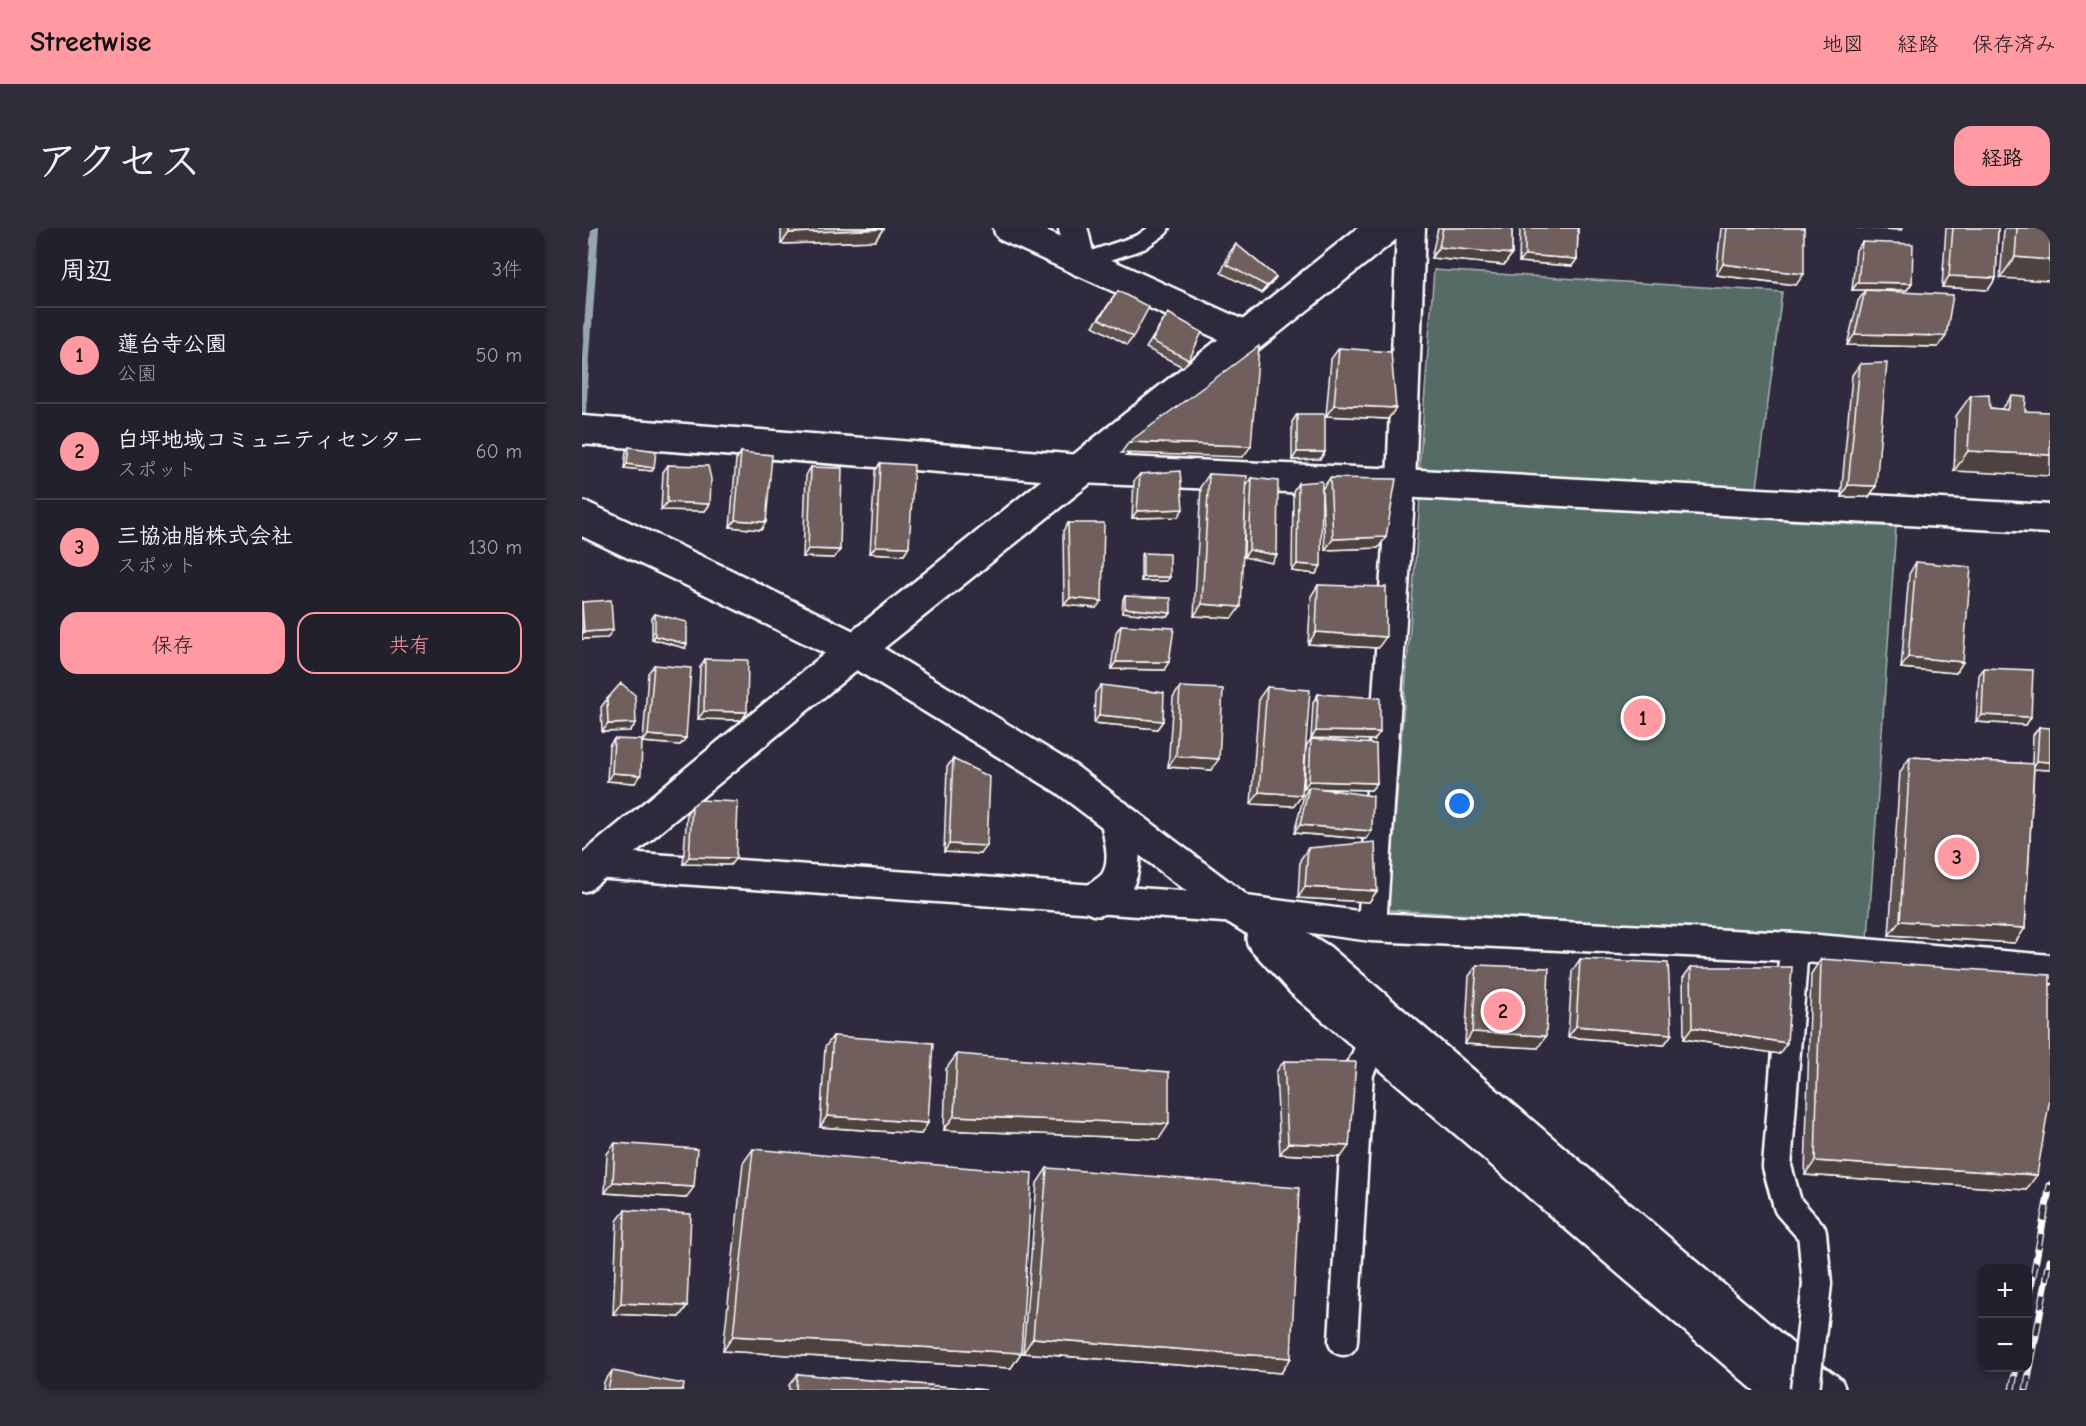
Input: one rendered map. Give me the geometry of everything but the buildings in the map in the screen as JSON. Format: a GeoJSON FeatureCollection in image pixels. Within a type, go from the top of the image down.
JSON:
{"type":"FeatureCollection","features":[{"type":"Feature","properties":{"kind":"street"},"geometry":{"type":"LineString","coordinates":[[1008,228],[1247,337]]}},
{"type":"Feature","properties":{"kind":"street"},"geometry":{"type":"LineString","coordinates":[[1073,228],[1081,262]]}},
{"type":"Feature","properties":{"kind":"street"},"geometry":{"type":"LineString","coordinates":[[588,869],[1079,469],[1384,228]]}},
{"type":"Feature","properties":{"kind":"street"},"geometry":{"type":"LineString","coordinates":[[1372,927],[1401,483],[1411,228]]}},
{"type":"Feature","properties":{"kind":"street"},"geometry":{"type":"LineString","coordinates":[[582,430],[1079,469],[1401,483],[2050,519]]}},
{"type":"Feature","properties":{"kind":"street"},"geometry":{"type":"LineString","coordinates":[[582,518],[855,650],[1066,779],[1238,909],[1320,960],[1781,1355],[1828,1390]]}},
{"type":"Feature","properties":{"kind":"street"},"geometry":{"type":"LineString","coordinates":[[1097,899],[1116,884],[1122,865],[1122,846],[1116,816]]}},
{"type":"Feature","properties":{"kind":"street"},"geometry":{"type":"LineString","coordinates":[[588,869],[1097,899],[1238,909],[1372,927],[1794,947],[2050,969]]}},
{"type":"Feature","properties":{"kind":"street"},"geometry":{"type":"LineString","coordinates":[[1238,909],[1302,981],[1779,1390]]}},
{"type":"Feature","properties":{"kind":"street"},"geometry":{"type":"LineString","coordinates":[[1794,947],[1777,1167],[1788,1206],[1812,1233],[1817,1284],[1805,1390]]}},
{"type":"Feature","properties":{"kind":"street"},"geometry":{"type":"LineString","coordinates":[[1343,1341],[1359,1072],[1373,1042]]}},
{"type":"Feature","properties":{"kind":"lane"},"geometry":{"type":"LineString","coordinates":[[1081,262],[1141,242],[1161,228]]}},
{"type":"Feature","properties":{"kind":"green space"},"geometry":{"type":"Polygon","coordinates":[[[1434,270],[1782,292],[1757,488],[1419,471],[1434,270]]]}},
{"type":"Feature","properties":{"kind":"green space"},"geometry":{"type":"Polygon","coordinates":[[[1420,499],[1896,527],[1868,938],[1388,910],[1420,499]]]}},
{"type":"Feature","properties":{"kind":"waterway"},"geometry":{"type":"LineString","coordinates":[[582,413],[595,228]]}},
{"type":"Feature","properties":{"kind":"railway"},"geometry":{"type":"LineString","coordinates":[[2032,1282],[2050,1185]]}},
{"type":"Feature","properties":{"kind":"railway"},"geometry":{"type":"LineString","coordinates":[[2026,1390],[2050,1260]]}},
{"type":"Feature","properties":{"kind":"railway"},"geometry":{"type":"LineString","coordinates":[[2012,1390],[2015,1372]]}},
{"type":"Feature","properties":{"kind":"place","name":"蓮台寺公園"},"geometry":{"type":"Point","coordinates":[1643,718]}},
{"type":"Feature","properties":{"kind":"place","name":"三協油脂株式会社"},"geometry":{"type":"Point","coordinates":[1957,857]}},
{"type":"Feature","properties":{"kind":"place","name":"白坪地域コミュニティセンター"},"geometry":{"type":"Point","coordinates":[1503,1011]}}]}
